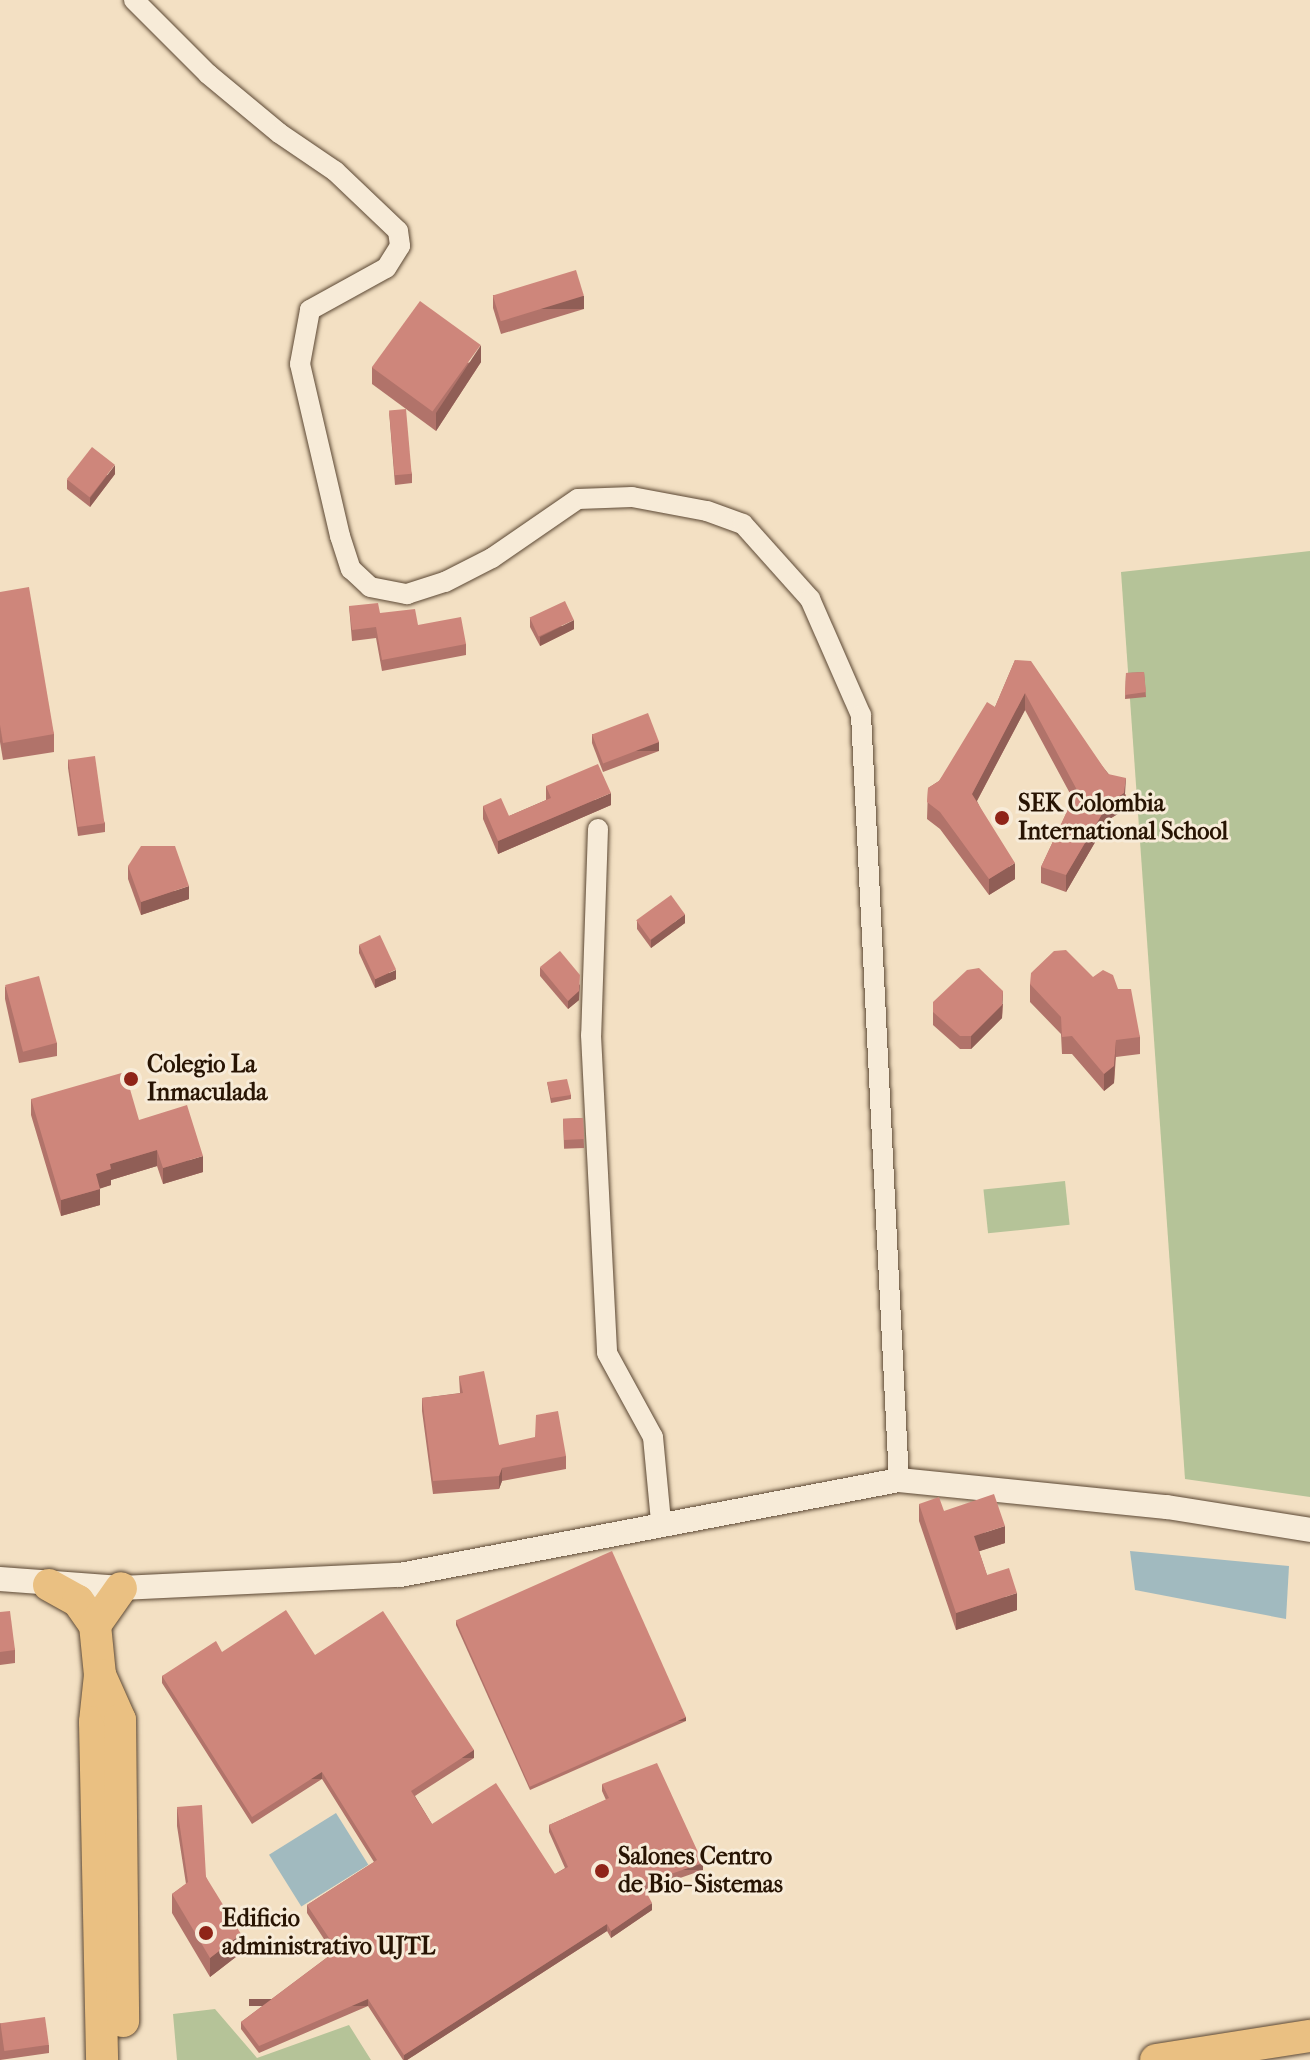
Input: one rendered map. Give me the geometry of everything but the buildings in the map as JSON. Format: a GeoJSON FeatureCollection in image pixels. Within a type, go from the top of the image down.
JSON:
{"type":"FeatureCollection","features":[{"type":"Feature","properties":{"kind":"highway"},"geometry":{"type":"LineString","coordinates":[[49,1585],[78,1601],[95,1625],[100,1675],[95,1722],[102,2060]]}},
{"type":"Feature","properties":{"kind":"highway"},"geometry":{"type":"LineString","coordinates":[[95,1625],[121,1588]]}},
{"type":"Feature","properties":{"kind":"highway"},"geometry":{"type":"LineString","coordinates":[[100,1675],[120,1720],[123,2060]]}},
{"type":"Feature","properties":{"kind":"highway"},"geometry":{"type":"LineString","coordinates":[[1156,2060],[1310,2036]]}},
{"type":"Feature","properties":{"kind":"street"},"geometry":{"type":"LineString","coordinates":[[134,0],[208,74],[279,133],[335,171],[398,231],[395,259],[310,310],[300,364],[340,536],[351,569],[370,587],[407,594],[445,582],[492,558],[578,499],[632,497],[707,511],[743,524],[810,599],[861,715],[899,1480]]}},
{"type":"Feature","properties":{"kind":"street"},"geometry":{"type":"LineString","coordinates":[[598,829],[591,1035],[607,1353],[653,1437],[661,1522]]}},
{"type":"Feature","properties":{"kind":"street"},"geometry":{"type":"LineString","coordinates":[[0,1579],[121,1588],[400,1575],[661,1522],[899,1480],[1167,1507],[1310,1530]]}},
{"type":"Feature","properties":{"kind":"green space"},"geometry":{"type":"Polygon","coordinates":[[[1310,551],[1310,1497],[1185,1479],[1121,572],[1310,551]]]}},
{"type":"Feature","properties":{"kind":"green space"},"geometry":{"type":"Polygon","coordinates":[[[1065,1181],[1070,1225],[988,1233],[983,1190],[1065,1181]]]}},
{"type":"Feature","properties":{"kind":"green space"},"geometry":{"type":"Polygon","coordinates":[[[215,2009],[257,2058],[349,2025],[371,2060],[177,2060],[173,2014],[215,2009]]]}},
{"type":"Feature","properties":{"kind":"water"},"geometry":{"type":"Polygon","coordinates":[[[1130,1551],[1289,1566],[1286,1619],[1135,1590],[1130,1551]]]}},
{"type":"Feature","properties":{"kind":"water"},"geometry":{"type":"Polygon","coordinates":[[[336,1813],[368,1865],[301,1907],[269,1855],[336,1813]]]}},
{"type":"Feature","properties":{"kind":"place","name":"SEK Colombia International School"},"geometry":{"type":"Point","coordinates":[1002,818]}},
{"type":"Feature","properties":{"kind":"place","name":"Colegio La Inmaculada"},"geometry":{"type":"Point","coordinates":[131,1079]}},
{"type":"Feature","properties":{"kind":"place","name":"Salones Centro de Bio- Sistemas"},"geometry":{"type":"Point","coordinates":[602,1871]}},
{"type":"Feature","properties":{"kind":"place","name":"Edificio administrativo UJTL"},"geometry":{"type":"Point","coordinates":[206,1933]}}]}
